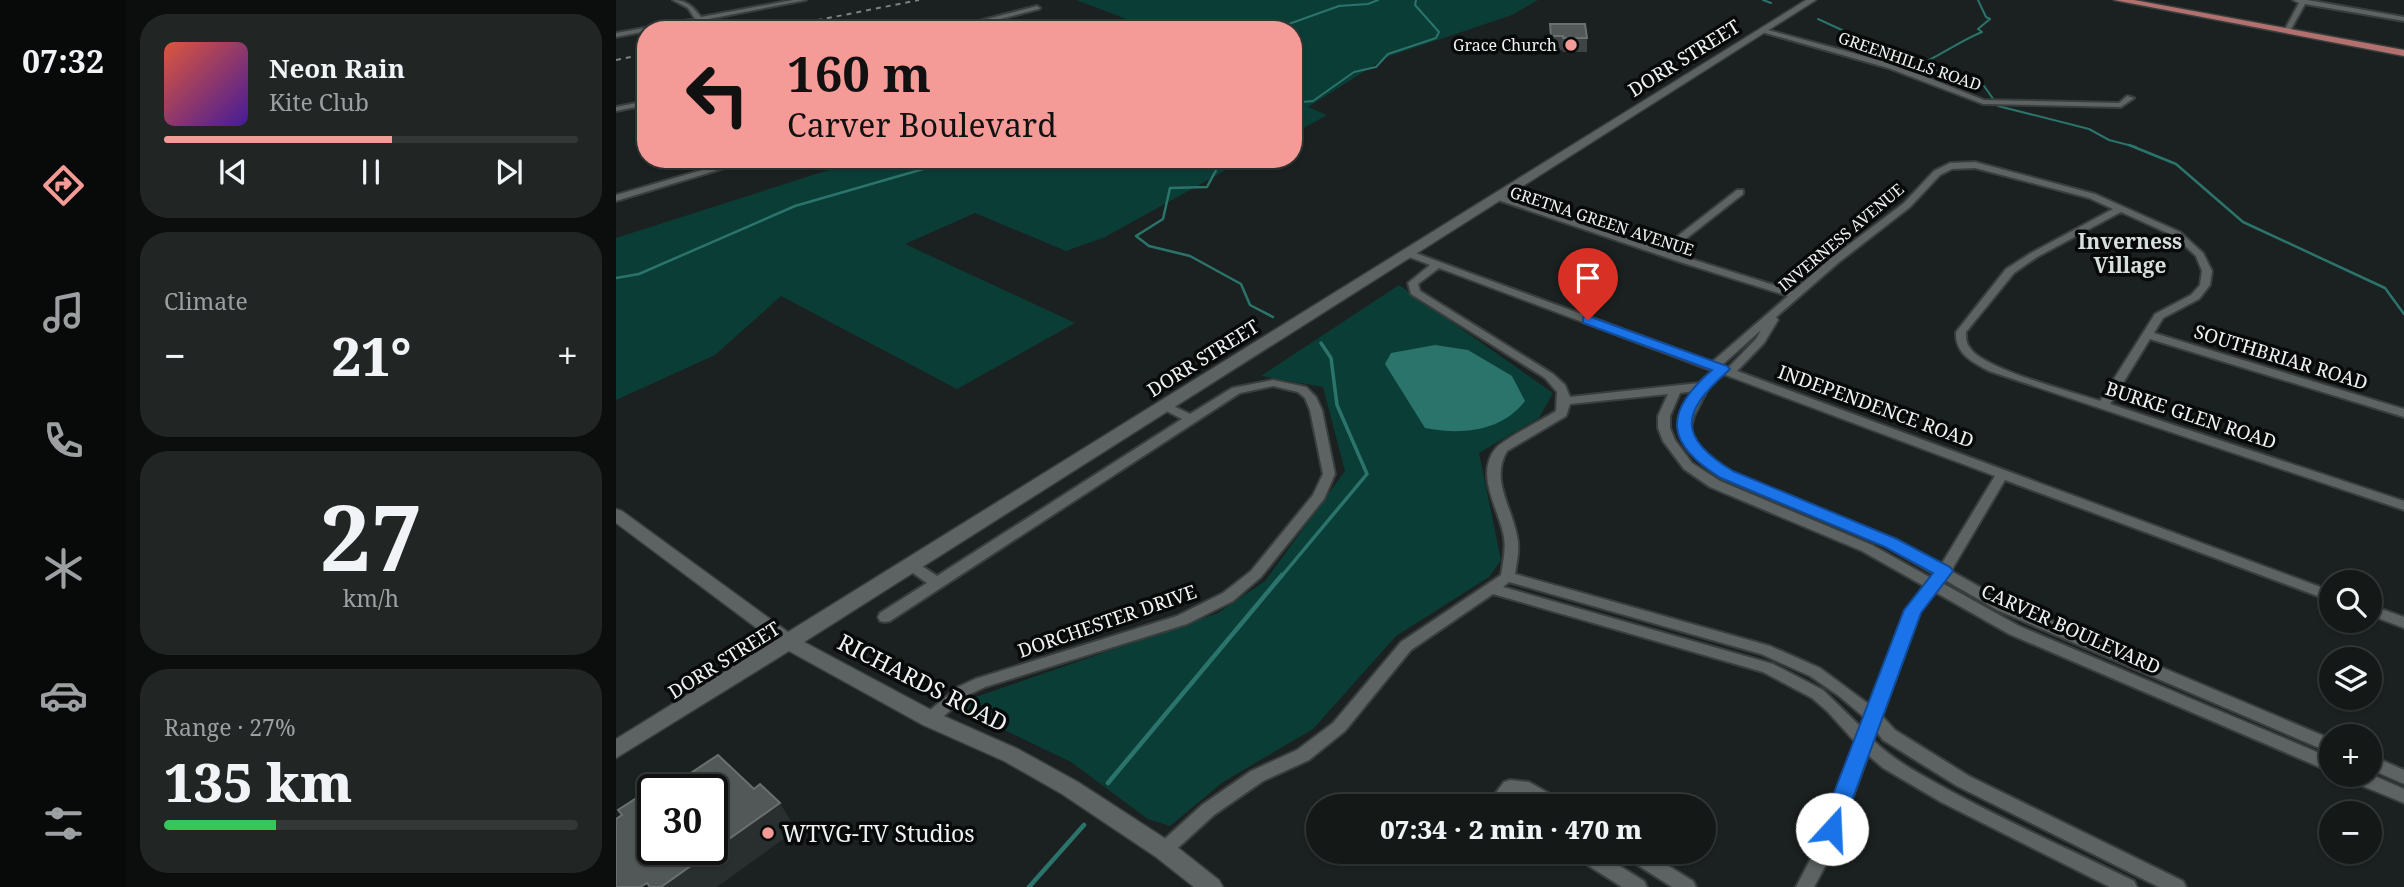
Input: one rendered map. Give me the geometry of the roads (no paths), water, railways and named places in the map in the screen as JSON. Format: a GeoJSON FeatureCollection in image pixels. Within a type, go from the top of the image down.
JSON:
{"type":"FeatureCollection","features":[{"type":"Feature","properties":{"kind":"main road","name":"DORR STREET"},"geometry":{"type":"LineString","coordinates":[[616,750],[1812,0]]}},
{"type":"Feature","properties":{"kind":"main road"},"geometry":{"type":"LineString","coordinates":[[2119,0],[2404,53]]}},
{"type":"Feature","properties":{"kind":"main road","name":"RICHARDS ROAD"},"geometry":{"type":"LineString","coordinates":[[616,515],[788,642],[930,719],[1011,755],[1070,788],[1164,850],[1211,887]]}},
{"type":"Feature","properties":{"kind":"street"},"geometry":{"type":"LineString","coordinates":[[676,0],[690,7],[700,20]]}},
{"type":"Feature","properties":{"kind":"street"},"geometry":{"type":"LineString","coordinates":[[695,21],[803,0]]}},
{"type":"Feature","properties":{"kind":"street"},"geometry":{"type":"LineString","coordinates":[[2287,31],[2301,0],[2404,19]]}},
{"type":"Feature","properties":{"kind":"street"},"geometry":{"type":"LineString","coordinates":[[984,21],[1037,8]]}},
{"type":"Feature","properties":{"kind":"street","name":"GREENHILLS ROAD"},"geometry":{"type":"LineString","coordinates":[[1764,31],[1892,66],[1983,102],[2121,105],[2130,98]]}},
{"type":"Feature","properties":{"kind":"street"},"geometry":{"type":"LineString","coordinates":[[616,36],[637,32]]}},
{"type":"Feature","properties":{"kind":"street"},"geometry":{"type":"LineString","coordinates":[[1892,66],[1909,60]]}},
{"type":"Feature","properties":{"kind":"street"},"geometry":{"type":"LineString","coordinates":[[616,109],[637,105]]}},
{"type":"Feature","properties":{"kind":"street","name":"INVERNESS AVENUE"},"geometry":{"type":"LineString","coordinates":[[1722,369],[1746,335],[1777,313],[1870,232],[1907,205],[1937,173],[1950,166],[1996,169],[2055,184],[2122,208]]}},
{"type":"Feature","properties":{"kind":"street"},"geometry":{"type":"LineString","coordinates":[[616,198],[712,168]]}},
{"type":"Feature","properties":{"kind":"street"},"geometry":{"type":"LineString","coordinates":[[1661,255],[1740,192]]}},
{"type":"Feature","properties":{"kind":"street","name":"GRETNA GREEN AVENUE"},"geometry":{"type":"LineString","coordinates":[[1494,200],[1661,255],[1795,295]]}},
{"type":"Feature","properties":{"kind":"street"},"geometry":{"type":"LineString","coordinates":[[2103,406],[2160,316],[2195,297],[2205,285],[2207,271],[2200,255],[2177,234],[2122,208]]}},
{"type":"Feature","properties":{"kind":"street","name":"BURKE GLEN ROAD"},"geometry":{"type":"LineString","coordinates":[[2122,208],[2010,271],[1961,332],[1962,347],[1969,355],[1993,369],[2404,506]]}},
{"type":"Feature","properties":{"kind":"street","name":"INDEPENDENCE ROAD"},"geometry":{"type":"LineString","coordinates":[[1407,253],[2319,592]]}},
{"type":"Feature","properties":{"kind":"street"},"geometry":{"type":"LineString","coordinates":[[1164,850],[1208,810],[1256,776],[1303,755],[1339,727],[1406,646],[1507,576],[1512,558],[1511,537],[1491,472],[1495,458],[1502,449],[1562,413],[1566,401],[1562,387],[1549,376],[1415,292],[1413,283],[1437,265]]}},
{"type":"Feature","properties":{"kind":"street","name":"INVERNESS AVENUE"},"geometry":{"type":"LineString","coordinates":[[1703,386],[1760,341],[1777,313]]}},
{"type":"Feature","properties":{"kind":"street","name":"SOUTHBRIAR ROAD"},"geometry":{"type":"LineString","coordinates":[[2147,334],[2404,413]]}},
{"type":"Feature","properties":{"kind":"street","name":"DORCHESTER DRIVE"},"geometry":{"type":"LineString","coordinates":[[885,617],[1236,390],[1255,385],[1289,384],[1302,389],[1313,404],[1329,474],[1319,496],[1256,574],[1228,597],[1182,620],[980,683],[963,691],[930,719]]}},
{"type":"Feature","properties":{"kind":"street"},"geometry":{"type":"LineString","coordinates":[[1566,401],[1703,386]]}},
{"type":"Feature","properties":{"kind":"street","name":"CARVER BOULEVARD"},"geometry":{"type":"LineString","coordinates":[[1703,386],[1688,410],[1683,428],[1690,446],[1706,462],[1727,475],[1891,543],[2001,606],[2319,741]]}},
{"type":"Feature","properties":{"kind":"street","name":"CARVER BOULEVARD"},"geometry":{"type":"LineString","coordinates":[[1675,391],[1664,416],[1664,428],[1675,453],[1714,484],[1867,548],[2014,629],[2319,760]]}},
{"type":"Feature","properties":{"kind":"street"},"geometry":{"type":"LineString","coordinates":[[1163,405],[1191,419]]}},
{"type":"Feature","properties":{"kind":"street"},"geometry":{"type":"LineString","coordinates":[[1805,887],[1824,851],[1913,610],[1944,571],[2003,473]]}},
{"type":"Feature","properties":{"kind":"street"},"geometry":{"type":"LineString","coordinates":[[911,565],[937,583]]}},
{"type":"Feature","properties":{"kind":"street"},"geometry":{"type":"LineString","coordinates":[[1507,576],[1765,650],[1815,672],[1873,716],[1889,735],[1963,781],[2176,887]]}},
{"type":"Feature","properties":{"kind":"street"},"geometry":{"type":"LineString","coordinates":[[1490,588],[1768,668],[1801,684],[1825,700],[1863,742],[1888,762],[1955,801],[2128,887]]}},
{"type":"Feature","properties":{"kind":"street"},"geometry":{"type":"LineString","coordinates":[[2382,615],[2404,623]]}},
{"type":"Feature","properties":{"kind":"street"},"geometry":{"type":"LineString","coordinates":[[2382,767],[2404,777]]}},
{"type":"Feature","properties":{"kind":"street"},"geometry":{"type":"LineString","coordinates":[[1503,794],[1510,787],[1523,787],[1535,794]]}},
{"type":"Feature","properties":{"kind":"street"},"geometry":{"type":"LineString","coordinates":[[2382,787],[2404,796]]}},
{"type":"Feature","properties":{"kind":"street"},"geometry":{"type":"LineString","coordinates":[[1601,864],[1638,887]]}},
{"type":"Feature","properties":{"kind":"street"},"geometry":{"type":"LineString","coordinates":[[1650,864],[1687,887]]}},
{"type":"Feature","properties":{"kind":"water"},"geometry":{"type":"Polygon","coordinates":[[[1435,345],[1468,350],[1512,376],[1525,401],[1504,419],[1479,429],[1452,431],[1425,428],[1385,364],[1391,353],[1435,345]]]}},
{"type":"Feature","properties":{"kind":"waterway"},"geometry":{"type":"LineString","coordinates":[[1297,21],[1339,6],[1368,4],[1378,0]]}},
{"type":"Feature","properties":{"kind":"waterway"},"geometry":{"type":"LineString","coordinates":[[1302,102],[1313,101],[1354,72],[1376,67],[1388,54],[1436,38],[1439,32],[1415,5],[1416,0]]}},
{"type":"Feature","properties":{"kind":"waterway"},"geometry":{"type":"LineString","coordinates":[[1763,0],[1771,3]]}},
{"type":"Feature","properties":{"kind":"waterway"},"geometry":{"type":"LineString","coordinates":[[1978,0],[1986,17],[1990,19],[1978,29],[1982,32],[1921,64],[1953,78],[1959,85],[1984,86],[1994,100]]}},
{"type":"Feature","properties":{"kind":"waterway"},"geometry":{"type":"LineString","coordinates":[[1818,19],[1844,31],[1857,42],[1900,57]]}},
{"type":"Feature","properties":{"kind":"waterway"},"geometry":{"type":"LineString","coordinates":[[1998,106],[2089,129],[2109,140],[2130,146]]}},
{"type":"Feature","properties":{"kind":"waterway"},"geometry":{"type":"LineString","coordinates":[[2130,146],[2136,147]]}},
{"type":"Feature","properties":{"kind":"waterway"},"geometry":{"type":"LineString","coordinates":[[2130,146],[2176,164],[2243,222],[2385,288],[2404,314]]}},
{"type":"Feature","properties":{"kind":"waterway"},"geometry":{"type":"LineString","coordinates":[[616,278],[639,274],[795,206],[927,168]]}},
{"type":"Feature","properties":{"kind":"waterway"},"geometry":{"type":"LineString","coordinates":[[1217,168],[1207,187],[1170,188],[1163,219],[1136,236],[1149,246],[1190,256],[1241,284],[1250,305],[1273,317]]}},
{"type":"Feature","properties":{"kind":"waterway"},"geometry":{"type":"LineString","coordinates":[[1281,577],[1367,474],[1337,405],[1331,358],[1321,343]]}},
{"type":"Feature","properties":{"kind":"waterway"},"geometry":{"type":"LineString","coordinates":[[1108,783],[1282,575]]}},
{"type":"Feature","properties":{"kind":"waterway"},"geometry":{"type":"LineString","coordinates":[[1029,887],[1084,825]]}},
{"type":"Feature","properties":{"kind":"railway"},"geometry":{"type":"LineString","coordinates":[[813,21],[919,0]]}},
{"type":"Feature","properties":{"kind":"railway"},"geometry":{"type":"LineString","coordinates":[[616,60],[637,56]]}},
{"type":"Feature","properties":{"kind":"place","name":"Grace Church"},"geometry":{"type":"Point","coordinates":[1571,45]}},
{"type":"Feature","properties":{"kind":"place","name":"WTVG-TV Studios"},"geometry":{"type":"Point","coordinates":[768,833]}},
{"type":"Feature","properties":{"kind":"district","name":"Inverness Village"},"geometry":{"type":"Point","coordinates":[2130,253]}}]}
